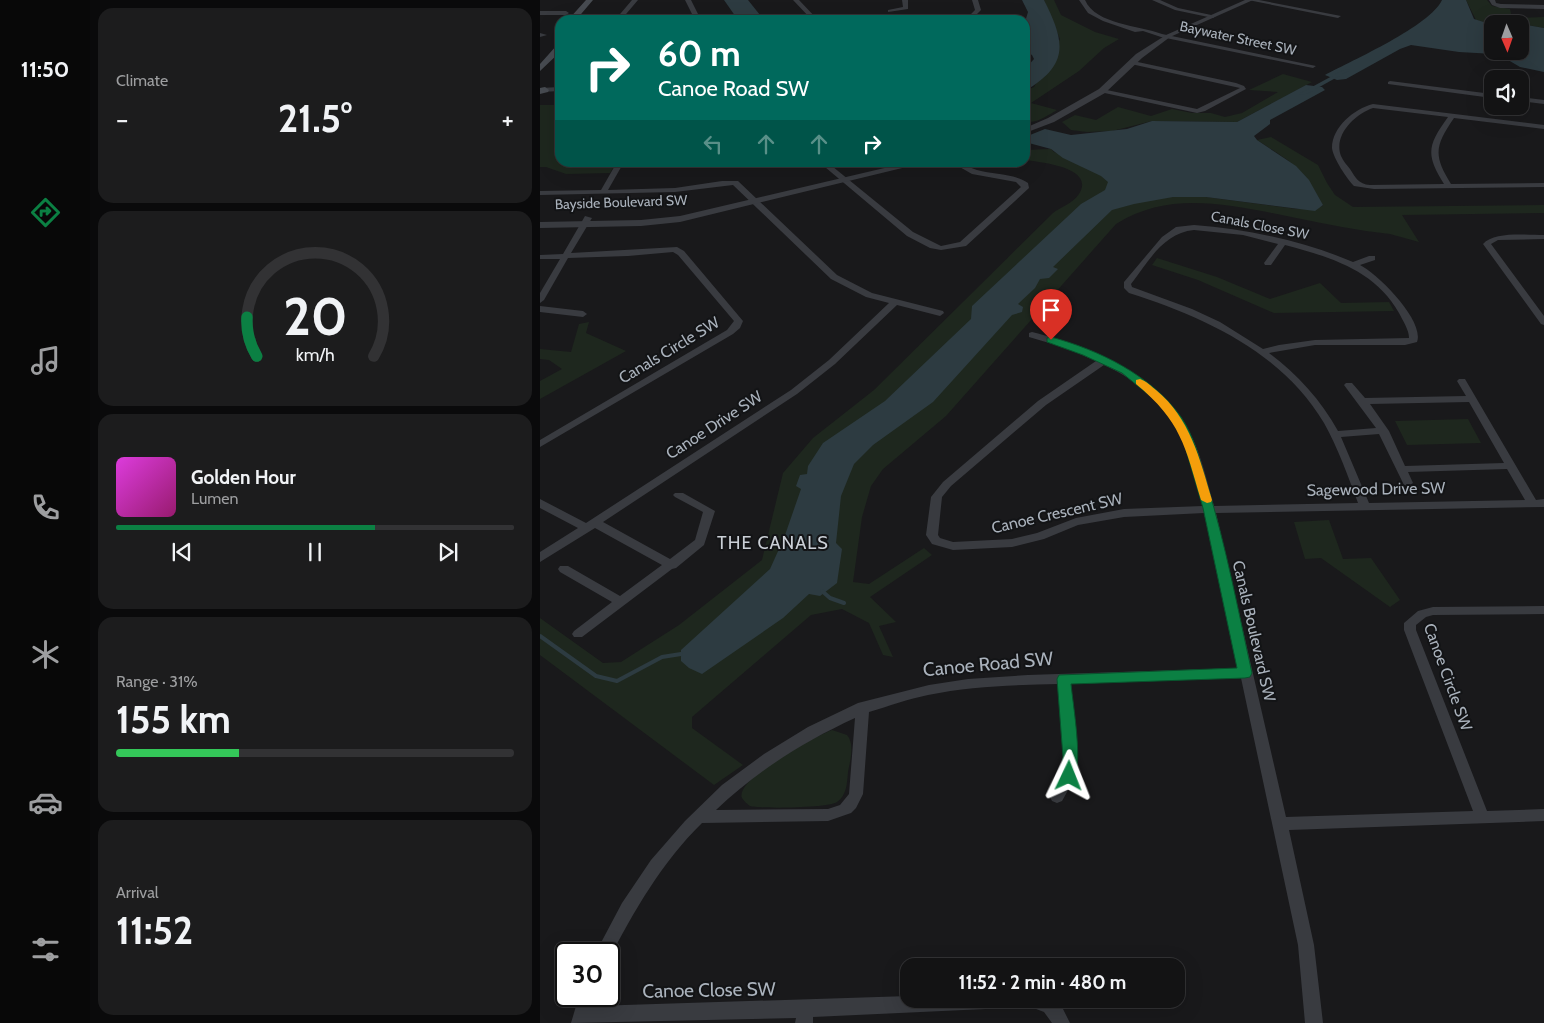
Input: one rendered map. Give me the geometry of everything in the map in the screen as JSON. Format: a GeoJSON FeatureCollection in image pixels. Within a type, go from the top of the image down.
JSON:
{"type":"FeatureCollection","features":[{"type":"Feature","properties":{"kind":"main road"},"geometry":{"type":"LineString","coordinates":[[589,13],[593,3]]}},
{"type":"Feature","properties":{"kind":"main road"},"geometry":{"type":"LineString","coordinates":[[578,15],[593,3]]}},
{"type":"Feature","properties":{"kind":"main road"},"geometry":{"type":"LineString","coordinates":[[540,69],[555,52]]}},
{"type":"Feature","properties":{"kind":"street"},"geometry":{"type":"LineString","coordinates":[[622,15],[635,0]]}},
{"type":"Feature","properties":{"kind":"street"},"geometry":{"type":"LineString","coordinates":[[688,0],[696,15]]}},
{"type":"Feature","properties":{"kind":"street"},"geometry":{"type":"LineString","coordinates":[[796,0],[804,0]]}},
{"type":"Feature","properties":{"kind":"street"},"geometry":{"type":"LineString","coordinates":[[796,0],[810,15]]}},
{"type":"Feature","properties":{"kind":"street"},"geometry":{"type":"LineString","coordinates":[[890,11],[904,10],[906,8],[905,0]]}},
{"type":"Feature","properties":{"kind":"street"},"geometry":{"type":"LineString","coordinates":[[973,15],[978,10],[975,0]]}},
{"type":"Feature","properties":{"kind":"street","name":"Baywater Street SW"},"geometry":{"type":"LineString","coordinates":[[1082,0],[1089,10],[1101,18],[1139,32],[1158,34],[1313,66]]}},
{"type":"Feature","properties":{"kind":"street"},"geometry":{"type":"LineString","coordinates":[[1155,0],[1177,9],[1213,16]]}},
{"type":"Feature","properties":{"kind":"street"},"geometry":{"type":"LineString","coordinates":[[1030,129],[1102,91],[1148,50],[1168,36],[1250,0],[1338,16]]}},
{"type":"Feature","properties":{"kind":"street"},"geometry":{"type":"LineString","coordinates":[[1492,0],[1494,4],[1500,6],[1544,7]]}},
{"type":"Feature","properties":{"kind":"street"},"geometry":{"type":"LineString","coordinates":[[540,13],[566,12]]}},
{"type":"Feature","properties":{"kind":"street"},"geometry":{"type":"LineString","coordinates":[[1102,91],[1197,111],[1203,110],[1243,90],[1242,87],[1236,85],[1133,63]]}},
{"type":"Feature","properties":{"kind":"street"},"geometry":{"type":"LineString","coordinates":[[1391,81],[1484,93]]}},
{"type":"Feature","properties":{"kind":"street"},"geometry":{"type":"LineString","coordinates":[[542,90],[555,89]]}},
{"type":"Feature","properties":{"kind":"street"},"geometry":{"type":"LineString","coordinates":[[1529,99],[1544,100]]}},
{"type":"Feature","properties":{"kind":"street"},"geometry":{"type":"LineString","coordinates":[[1544,127],[1387,107],[1368,107],[1342,129],[1336,142],[1337,155],[1355,182],[1362,185],[1544,185]]}},
{"type":"Feature","properties":{"kind":"street"},"geometry":{"type":"LineString","coordinates":[[1449,186],[1437,168],[1433,156],[1433,146],[1452,116]]}},
{"type":"Feature","properties":{"kind":"street"},"geometry":{"type":"LineString","coordinates":[[603,192],[618,167]]}},
{"type":"Feature","properties":{"kind":"street"},"geometry":{"type":"LineString","coordinates":[[828,167],[920,241],[942,248],[963,244],[1025,188],[1025,185],[1018,180],[975,172],[964,167]]}},
{"type":"Feature","properties":{"kind":"street","name":"Bayside Boulevard SW"},"geometry":{"type":"LineString","coordinates":[[540,219],[664,221],[756,202],[903,167]]}},
{"type":"Feature","properties":{"kind":"street"},"geometry":{"type":"LineString","coordinates":[[540,193],[674,190],[731,182],[738,185],[834,277],[869,295],[894,303],[940,313]]}},
{"type":"Feature","properties":{"kind":"street"},"geometry":{"type":"LineString","coordinates":[[540,300],[586,221]]}},
{"type":"Feature","properties":{"kind":"street","name":"Bayside Boulevard SW"},"geometry":{"type":"LineString","coordinates":[[540,225],[586,221]]}},
{"type":"Feature","properties":{"kind":"street","name":"Canals Close SW"},"geometry":{"type":"LineString","coordinates":[[1262,352],[1278,347],[1307,344],[1405,342],[1414,340],[1414,334],[1394,297],[1363,270],[1308,249],[1221,230],[1202,228],[1180,229],[1167,236],[1127,284],[1128,288],[1132,291],[1182,308],[1223,328],[1262,352],[1288,374],[1311,398],[1334,434],[1365,506]]}},
{"type":"Feature","properties":{"kind":"street"},"geometry":{"type":"LineString","coordinates":[[1544,237],[1498,238],[1489,241],[1487,244],[1544,322]]}},
{"type":"Feature","properties":{"kind":"street"},"geometry":{"type":"LineString","coordinates":[[1268,263],[1283,243]]}},
{"type":"Feature","properties":{"kind":"street","name":"Canals Circle SW"},"geometry":{"type":"LineString","coordinates":[[540,256],[628,254],[674,249],[682,253],[700,277],[738,318],[739,324],[730,332],[540,444]]}},
{"type":"Feature","properties":{"kind":"street"},"geometry":{"type":"LineString","coordinates":[[1353,265],[1372,258]]}},
{"type":"Feature","properties":{"kind":"street","name":"Canoe Drive SW"},"geometry":{"type":"LineString","coordinates":[[540,558],[794,392],[832,362],[894,303]]}},
{"type":"Feature","properties":{"kind":"street"},"geometry":{"type":"LineString","coordinates":[[540,309],[583,314]]}},
{"type":"Feature","properties":{"kind":"street","name":"Canals Boulevard SW"},"geometry":{"type":"LineString","coordinates":[[1032,335],[1069,346],[1126,371],[1158,397],[1176,418],[1190,443],[1209,508],[1306,945],[1314,1023]]}},
{"type":"Feature","properties":{"kind":"street","name":"Canoe Crescent SW"},"geometry":{"type":"LineString","coordinates":[[1104,360],[1042,403],[947,484],[937,497],[932,535],[936,541],[953,546],[1012,544],[1040,536],[1076,522],[1124,513],[1209,508]]}},
{"type":"Feature","properties":{"kind":"street"},"geometry":{"type":"LineString","coordinates":[[1462,381],[1532,503]]}},
{"type":"Feature","properties":{"kind":"street"},"geometry":{"type":"LineString","coordinates":[[1349,385],[1364,402],[1384,431],[1408,483]]}},
{"type":"Feature","properties":{"kind":"street"},"geometry":{"type":"LineString","coordinates":[[1364,402],[1472,399]]}},
{"type":"Feature","properties":{"kind":"street"},"geometry":{"type":"LineString","coordinates":[[1334,434],[1384,431]]}},
{"type":"Feature","properties":{"kind":"street"},"geometry":{"type":"LineString","coordinates":[[1401,468],[1511,466]]}},
{"type":"Feature","properties":{"kind":"street"},"geometry":{"type":"LineString","coordinates":[[578,634],[672,565],[700,542],[709,511],[679,495]]}},
{"type":"Feature","properties":{"kind":"street"},"geometry":{"type":"LineString","coordinates":[[540,503],[672,565]]}},
{"type":"Feature","properties":{"kind":"street","name":"Sagewood Drive SW"},"geometry":{"type":"LineString","coordinates":[[1209,508],[1544,503]]}},
{"type":"Feature","properties":{"kind":"street"},"geometry":{"type":"LineString","coordinates":[[564,569],[621,602]]}},
{"type":"Feature","properties":{"kind":"street","name":"Canoe Circle SW"},"geometry":{"type":"LineString","coordinates":[[1482,816],[1410,630],[1410,623],[1422,614],[1432,611],[1544,610]]}},
{"type":"Feature","properties":{"kind":"street","name":"Canoe Road SW"},"geometry":{"type":"LineString","coordinates":[[608,942],[637,892],[672,846],[718,796],[755,766],[808,734],[863,707],[911,693],[960,685],[1018,680],[1245,673]]}},
{"type":"Feature","properties":{"kind":"street"},"geometry":{"type":"LineString","coordinates":[[1057,797],[1069,776],[1070,757],[1064,679]]}},
{"type":"Feature","properties":{"kind":"street"},"geometry":{"type":"LineString","coordinates":[[699,817],[828,815],[843,812],[852,805],[856,794],[863,707]]}},
{"type":"Feature","properties":{"kind":"street"},"geometry":{"type":"LineString","coordinates":[[1280,824],[1544,815]]}},
{"type":"Feature","properties":{"kind":"street","name":"Canoe Close SW"},"geometry":{"type":"LineString","coordinates":[[581,1019],[805,1016],[1031,999],[1041,1001],[1050,1006],[1058,1014],[1061,1023]]}},
{"type":"Feature","properties":{"kind":"street"},"geometry":{"type":"LineString","coordinates":[[581,1019],[585,1007]]}},
{"type":"Feature","properties":{"kind":"shaded area"},"geometry":{"type":"Polygon","coordinates":[[[724,0],[748,0],[760,15],[734,15],[724,0]]]}},
{"type":"Feature","properties":{"kind":"shaded area"},"geometry":{"type":"Polygon","coordinates":[[[1022,0],[1044,0],[1059,40],[1059,51],[1050,71],[1030,88],[1030,63],[1034,59],[1030,54],[1030,15],[1027,15],[1028,12],[1022,0]]]}},
{"type":"Feature","properties":{"kind":"shaded area"},"geometry":{"type":"Polygon","coordinates":[[[1044,0],[1054,0],[1061,15],[1095,32],[1119,39],[1104,48],[1079,71],[1031,103],[1057,110],[1041,119],[1030,122],[1030,89],[1034,87],[1060,39],[1044,0]]]}},
{"type":"Feature","properties":{"kind":"shaded area"},"geometry":{"type":"Polygon","coordinates":[[[1442,0],[1466,0],[1474,19],[1484,22],[1484,53],[1411,45],[1400,49],[1346,79],[1337,80],[1325,75],[1390,42],[1423,21],[1435,10],[1442,0]]]}},
{"type":"Feature","properties":{"kind":"shaded area"},"geometry":{"type":"Polygon","coordinates":[[[1466,0],[1487,0],[1492,6],[1510,9],[1511,15],[1484,15],[1484,22],[1476,20],[1466,0]]]}},
{"type":"Feature","properties":{"kind":"shaded area"},"geometry":{"type":"Polygon","coordinates":[[[1529,17],[1544,17],[1544,28],[1529,25],[1529,17]]]}},
{"type":"Feature","properties":{"kind":"shaded area"},"geometry":{"type":"Polygon","coordinates":[[[1529,25],[1544,28],[1544,72],[1520,67],[1508,60],[1529,60],[1529,25]]]}},
{"type":"Feature","properties":{"kind":"shaded area"},"geometry":{"type":"Polygon","coordinates":[[[1283,74],[1312,82],[1237,122],[1152,121],[1112,131],[1087,132],[1071,130],[1062,122],[1075,115],[1096,120],[1118,107],[1151,116],[1172,109],[1192,113],[1211,113],[1225,117],[1242,113],[1278,92],[1249,90],[1283,74]]]}},
{"type":"Feature","properties":{"kind":"shaded area"},"geometry":{"type":"Polygon","coordinates":[[[1306,85],[1322,87],[1325,90],[1270,120],[1270,124],[1254,136],[1257,140],[1296,166],[1309,180],[1323,205],[1315,211],[1206,197],[1173,197],[1112,210],[1053,267],[1058,269],[1049,278],[1040,279],[1035,288],[1018,304],[1023,307],[1022,312],[1012,315],[933,402],[873,445],[854,464],[841,496],[836,543],[842,549],[837,583],[820,596],[809,594],[783,618],[702,674],[689,668],[681,661],[681,650],[770,569],[784,538],[801,489],[796,486],[800,475],[807,474],[808,466],[823,443],[885,401],[971,319],[972,306],[1081,204],[1105,190],[1108,182],[1101,176],[1063,158],[1051,149],[1030,143],[1030,135],[1045,129],[1071,135],[1127,129],[1152,121],[1237,122],[1306,85]]]}},
{"type":"Feature","properties":{"kind":"shaded area"},"geometry":{"type":"Polygon","coordinates":[[[540,105],[555,105],[555,167],[613,168],[610,173],[566,174],[546,167],[540,167],[540,105]]]}},
{"type":"Feature","properties":{"kind":"shaded area"},"geometry":{"type":"Polygon","coordinates":[[[1271,137],[1318,165],[1335,195],[1353,207],[1544,205],[1544,213],[1402,215],[1419,242],[1390,234],[1342,227],[1252,209],[1212,204],[1173,204],[1135,214],[1116,224],[946,416],[883,469],[871,486],[862,517],[853,582],[869,584],[924,548],[932,555],[870,597],[896,622],[879,626],[893,657],[883,655],[869,623],[842,609],[811,615],[692,717],[692,728],[743,765],[714,785],[540,655],[540,618],[603,663],[621,662],[679,625],[762,560],[783,473],[813,438],[874,390],[1053,213],[1079,194],[1082,185],[1080,178],[1064,168],[1030,161],[1030,150],[1051,149],[1054,152],[1173,197],[1206,197],[1297,209],[1323,206],[1303,174],[1296,167],[1257,140],[1271,137]]]}},
{"type":"Feature","properties":{"kind":"shaded area"},"geometry":{"type":"Polygon","coordinates":[[[1157,258],[1217,277],[1270,299],[1320,283],[1341,303],[1389,302],[1394,311],[1274,313],[1198,280],[1152,265],[1157,258]]]}},
{"type":"Feature","properties":{"kind":"shaded area"},"geometry":{"type":"Polygon","coordinates":[[[589,322],[586,333],[626,351],[540,399],[540,381],[562,369],[549,360],[540,359],[540,349],[571,352],[579,324],[589,322]]]}},
{"type":"Feature","properties":{"kind":"shaded area"},"geometry":{"type":"Polygon","coordinates":[[[1468,419],[1481,443],[1407,445],[1395,421],[1468,419]]]}},
{"type":"Feature","properties":{"kind":"shaded area"},"geometry":{"type":"Polygon","coordinates":[[[1329,520],[1343,559],[1371,558],[1400,600],[1390,607],[1321,558],[1305,559],[1294,522],[1329,520]]]}},
{"type":"Feature","properties":{"kind":"shaded area"},"geometry":{"type":"Polygon","coordinates":[[[832,730],[847,735],[851,743],[851,758],[846,788],[843,796],[837,802],[809,807],[756,807],[750,806],[742,798],[743,790],[750,780],[763,770],[794,749],[832,730]]]}},
{"type":"Feature","properties":{"kind":"waterway"},"geometry":{"type":"LineString","coordinates":[[1303,94],[1347,70]]}},
{"type":"Feature","properties":{"kind":"waterway"},"geometry":{"type":"LineString","coordinates":[[822,591],[830,598],[844,603]]}},
{"type":"Feature","properties":{"kind":"waterway"},"geometry":{"type":"LineString","coordinates":[[540,636],[596,676],[617,681],[662,657],[681,654]]}},
{"type":"Feature","properties":{"kind":"slow traffic"},"geometry":{"type":"LineString","coordinates":[[1140,382],[1158,397],[1176,418],[1190,443],[1207,500]]}},
{"type":"Feature","properties":{"kind":"district","name":"THE CANALS"},"geometry":{"type":"Point","coordinates":[773,543]}},
{"type":"Feature","properties":{"kind":"route"},"geometry":{"type":"LineString","coordinates":[[1051,340],[1104,360],[1126,371],[1158,397],[1176,418],[1190,443],[1209,508],[1245,673],[1064,679],[1070,757],[1069,776]]}}]}
